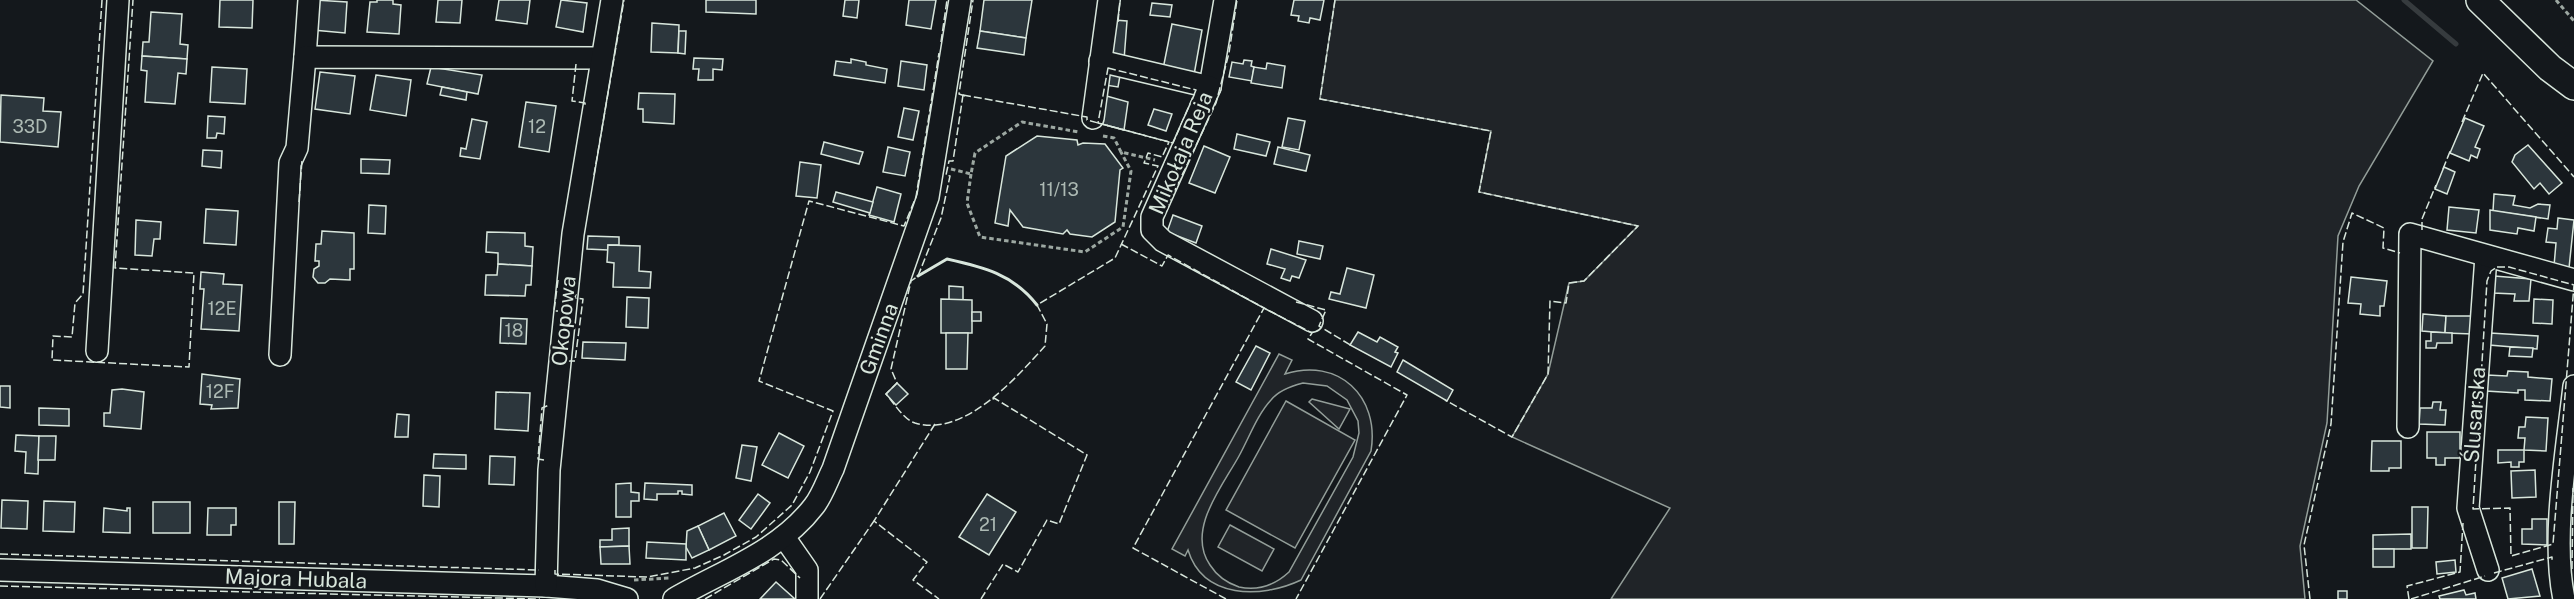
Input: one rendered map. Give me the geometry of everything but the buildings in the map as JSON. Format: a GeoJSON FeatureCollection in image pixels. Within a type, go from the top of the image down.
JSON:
{"type":"FeatureCollection","features":[{"type":"Feature","properties":{"kind":"main road"},"geometry":{"type":"LineString","coordinates":[[2480,0],[2550,68],[2574,86]]}},
{"type":"Feature","properties":{"kind":"street"},"geometry":{"type":"LineString","coordinates":[[97,351],[118,0]]}},
{"type":"Feature","properties":{"kind":"street"},"geometry":{"type":"LineString","coordinates":[[280,355],[290,163],[297,148],[309,0]]}},
{"type":"Feature","properties":{"kind":"street","name":"Okopowa"},"geometry":{"type":"LineString","coordinates":[[546,586],[549,470],[571,258],[612,0]]}},
{"type":"Feature","properties":{"kind":"street","name":"Gminna"},"geometry":{"type":"LineString","coordinates":[[674,599],[752,558],[783,537],[814,506],[833,469],[928,197],[960,0]]}},
{"type":"Feature","properties":{"kind":"street"},"geometry":{"type":"LineString","coordinates":[[1092,129],[1109,0]]}},
{"type":"Feature","properties":{"kind":"street","name":"Mikołaja Reja"},"geometry":{"type":"LineString","coordinates":[[1225,0],[1209,87],[1152,217],[1152,230],[1163,241],[1312,321]]}},
{"type":"Feature","properties":{"kind":"street"},"geometry":{"type":"LineString","coordinates":[[305,57],[602,58]]}},
{"type":"Feature","properties":{"kind":"street"},"geometry":{"type":"LineString","coordinates":[[1100,61],[1209,87]]}},
{"type":"Feature","properties":{"kind":"street"},"geometry":{"type":"LineString","coordinates":[[2408,427],[2410,234],[2574,280]]}},
{"type":"Feature","properties":{"kind":"street","name":"Ślusarska"},"geometry":{"type":"LineString","coordinates":[[2486,256],[2468,508],[2488,570]]}},
{"type":"Feature","properties":{"kind":"street"},"geometry":{"type":"LineString","coordinates":[[2564,599],[2560,550],[2562,495],[2574,387]]}},
{"type":"Feature","properties":{"kind":"street"},"geometry":{"type":"LineString","coordinates":[[783,537],[807,570],[807,599]]}},
{"type":"Feature","properties":{"kind":"street","name":"Majora Hubala"},"geometry":{"type":"LineString","coordinates":[[0,570],[546,586],[597,590],[625,589]]}},
{"type":"Feature","properties":{"kind":"path"},"geometry":{"type":"LineString","coordinates":[[2556,0],[2574,21]]}},
{"type":"Feature","properties":{"kind":"path"},"geometry":{"type":"LineString","coordinates":[[1022,122],[1092,129],[1114,138],[1131,171],[1123,226],[1085,252],[980,237],[967,203],[975,153],[1022,122]]}},
{"type":"Feature","properties":{"kind":"path"},"geometry":{"type":"LineString","coordinates":[[1121,152],[1161,162]]}},
{"type":"Feature","properties":{"kind":"path"},"geometry":{"type":"LineString","coordinates":[[943,170],[948,168],[971,174]]}},
{"type":"Feature","properties":{"kind":"path"},"geometry":{"type":"LineString","coordinates":[[625,589],[646,580],[680,576]]}},
{"type":"Feature","properties":{"kind":"shaded area"},"geometry":{"type":"Polygon","coordinates":[[[1335,0],[2356,0],[2433,61],[2359,186],[2338,236],[2327,423],[2300,546],[2305,599],[1611,599],[1670,508],[1512,437],[1548,374],[1569,283],[1584,281],[1638,226],[1479,192],[1491,131],[1320,99],[1335,0]]]}},
{"type":"Feature","properties":{"kind":"shaded area"},"geometry":{"type":"Polygon","coordinates":[[[1279,354],[1292,360],[1285,374],[1304,370],[1322,371],[1338,376],[1362,398],[1369,413],[1372,431],[1371,451],[1301,580],[1269,590],[1252,592],[1235,590],[1220,586],[1206,578],[1196,566],[1188,550],[1185,556],[1172,549],[1279,354]],[[1303,383],[1286,389],[1274,397],[1266,406],[1209,509],[1202,538],[1204,552],[1213,569],[1230,583],[1246,588],[1259,587],[1272,584],[1289,572],[1353,457],[1359,433],[1358,421],[1347,400],[1327,386],[1303,383]]]}},
{"type":"Feature","properties":{"kind":"shaded area"},"geometry":{"type":"Polygon","coordinates":[[[1312,399],[1350,409],[1339,429],[1309,402],[1312,399]]]}},
{"type":"Feature","properties":{"kind":"shaded area"},"geometry":{"type":"Polygon","coordinates":[[[1286,401],[1355,440],[1295,548],[1226,510],[1286,401]]]}},
{"type":"Feature","properties":{"kind":"shaded area"},"geometry":{"type":"Polygon","coordinates":[[[1230,525],[1274,549],[1262,571],[1218,547],[1230,525]]]}},
{"type":"Feature","properties":{"kind":"waterway"},"geometry":{"type":"LineString","coordinates":[[2404,0],[2456,44]]}},
{"type":"Feature","properties":{"kind":"fence"},"geometry":{"type":"LineString","coordinates":[[102,0],[83,294],[75,303],[72,337],[53,336],[52,360],[189,367],[194,273],[115,268],[133,0]]}},
{"type":"Feature","properties":{"kind":"fence"},"geometry":{"type":"LineString","coordinates":[[594,175],[624,0]]}},
{"type":"Feature","properties":{"kind":"fence"},"geometry":{"type":"LineString","coordinates":[[941,42],[947,0]]}},
{"type":"Feature","properties":{"kind":"fence"},"geometry":{"type":"LineString","coordinates":[[965,96],[959,94],[973,0]]}},
{"type":"Feature","properties":{"kind":"fence"},"geometry":{"type":"LineString","coordinates":[[1118,22],[1120,0]]}},
{"type":"Feature","properties":{"kind":"fence"},"geometry":{"type":"LineString","coordinates":[[1168,205],[1216,103],[1229,53],[1237,0]]}},
{"type":"Feature","properties":{"kind":"fence"},"geometry":{"type":"LineString","coordinates":[[1335,0],[1320,99],[1491,131],[1479,192],[1638,226],[1584,281],[1569,283],[1566,303],[1550,301],[1548,374],[1512,437],[1445,400]]}},
{"type":"Feature","properties":{"kind":"fence"},"geometry":{"type":"LineString","coordinates":[[555,570],[555,574],[647,577],[695,568],[756,537],[792,505],[810,472],[833,411],[759,381],[809,201],[904,226],[916,197],[939,53]]}},
{"type":"Feature","properties":{"kind":"fence"},"geometry":{"type":"LineString","coordinates":[[576,64],[572,101],[585,103],[585,105]]}},
{"type":"Feature","properties":{"kind":"fence"},"geometry":{"type":"LineString","coordinates":[[1108,68],[1196,90],[1173,143],[1098,123],[1108,68]]}},
{"type":"Feature","properties":{"kind":"fence"},"geometry":{"type":"LineString","coordinates":[[2462,122],[2483,73],[2574,177]]}},
{"type":"Feature","properties":{"kind":"fence"},"geometry":{"type":"LineString","coordinates":[[963,95],[1087,117],[1087,120],[1169,142],[1162,157],[1148,153],[1144,163],[1158,166],[1115,258],[1037,305],[1047,324],[1045,346],[1004,388],[988,402],[970,413],[952,422],[934,425],[915,423],[903,414],[886,394],[897,383],[891,369],[911,281],[918,276],[941,218],[950,176],[946,175],[949,161],[953,161],[963,95]]}},
{"type":"Feature","properties":{"kind":"fence"},"geometry":{"type":"LineString","coordinates":[[2443,169],[2451,149]]}},
{"type":"Feature","properties":{"kind":"fence"},"geometry":{"type":"LineString","coordinates":[[299,202],[302,160]]}},
{"type":"Feature","properties":{"kind":"fence"},"geometry":{"type":"LineString","coordinates":[[2422,230],[2422,219],[2436,185]]}},
{"type":"Feature","properties":{"kind":"fence"},"geometry":{"type":"LineString","coordinates":[[2310,599],[2304,545],[2331,424],[2343,242],[2352,213],[2384,228],[2383,248],[2400,253]]}},
{"type":"Feature","properties":{"kind":"fence"},"geometry":{"type":"LineString","coordinates":[[1121,244],[1162,266],[1168,255],[1264,308]]}},
{"type":"Feature","properties":{"kind":"fence"},"geometry":{"type":"LineString","coordinates":[[2497,267],[2509,267],[2574,285],[2553,544],[2511,556],[2510,508],[2473,509],[2487,281],[2491,271],[2497,267]]}},
{"type":"Feature","properties":{"kind":"fence"},"geometry":{"type":"LineString","coordinates":[[558,280],[554,311],[558,311]]}},
{"type":"Feature","properties":{"kind":"fence"},"geometry":{"type":"LineString","coordinates":[[567,361],[575,361],[583,299],[575,298],[576,294]]}},
{"type":"Feature","properties":{"kind":"fence"},"geometry":{"type":"LineString","coordinates":[[1296,302],[1326,310],[1319,326],[1352,346]]}},
{"type":"Feature","properties":{"kind":"fence"},"geometry":{"type":"LineString","coordinates":[[1226,599],[1133,548],[1264,308],[1312,333],[1308,339],[1407,395],[1296,599]]}},
{"type":"Feature","properties":{"kind":"fence"},"geometry":{"type":"LineString","coordinates":[[981,599],[1003,564],[1018,572],[1047,520],[1059,524],[1087,455],[994,398],[992,400]]}},
{"type":"Feature","properties":{"kind":"fence"},"geometry":{"type":"LineString","coordinates":[[544,460],[538,459],[542,408],[549,405]]}},
{"type":"Feature","properties":{"kind":"fence"},"geometry":{"type":"LineString","coordinates":[[935,424],[874,521],[927,562],[913,580],[939,599]]}},
{"type":"Feature","properties":{"kind":"fence"},"geometry":{"type":"LineString","coordinates":[[2572,569],[2573,488]]}},
{"type":"Feature","properties":{"kind":"fence"},"geometry":{"type":"LineString","coordinates":[[820,599],[874,521]]}},
{"type":"Feature","properties":{"kind":"fence"},"geometry":{"type":"LineString","coordinates":[[2409,599],[2407,586],[2460,572],[2463,523]]}},
{"type":"Feature","properties":{"kind":"fence"},"geometry":{"type":"LineString","coordinates":[[0,554],[539,570]]}},
{"type":"Feature","properties":{"kind":"fence"},"geometry":{"type":"LineString","coordinates":[[2494,573],[2552,557],[2552,560]]}},
{"type":"Feature","properties":{"kind":"fence"},"geometry":{"type":"LineString","coordinates":[[705,599],[774,559],[781,560],[800,578]]}},
{"type":"Feature","properties":{"kind":"fence"},"geometry":{"type":"LineString","coordinates":[[2411,599],[2485,576]]}},
{"type":"Feature","properties":{"kind":"fence"},"geometry":{"type":"LineString","coordinates":[[0,586],[540,599]]}},
{"type":"Feature","properties":{"kind":"wall"},"geometry":{"type":"LineString","coordinates":[[918,276],[947,259],[960,262],[985,269],[1007,279],[1028,294],[1037,305]]}}]}
